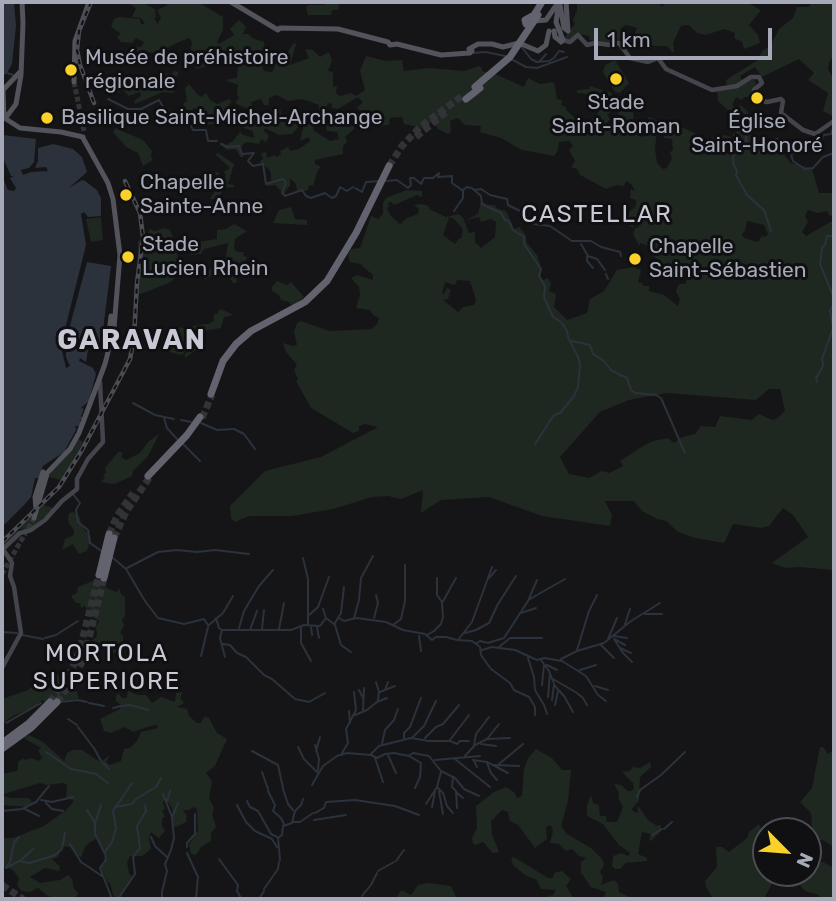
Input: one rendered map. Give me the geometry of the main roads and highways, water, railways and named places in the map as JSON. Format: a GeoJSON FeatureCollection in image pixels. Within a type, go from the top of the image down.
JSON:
{"type":"FeatureCollection","features":[{"type":"Feature","properties":{"kind":"highway"},"geometry":{"type":"LineString","coordinates":[[464,97],[510,57],[539,16],[544,2]]}},
{"type":"Feature","properties":{"kind":"highway"},"geometry":{"type":"LineString","coordinates":[[526,24],[526,20],[534,16],[544,2]]}},
{"type":"Feature","properties":{"kind":"highway"},"geometry":{"type":"LineString","coordinates":[[211,395],[221,365],[236,344],[267,323],[297,309],[326,284],[357,234],[389,170]]}},
{"type":"Feature","properties":{"kind":"highway"},"geometry":{"type":"LineString","coordinates":[[150,475],[191,434],[201,418]]}},
{"type":"Feature","properties":{"kind":"highway"},"geometry":{"type":"LineString","coordinates":[[102,576],[111,536]]}},
{"type":"Feature","properties":{"kind":"highway"},"geometry":{"type":"LineString","coordinates":[[2,743],[54,702],[32,728],[2,749]]}},
{"type":"Feature","properties":{"kind":"main road"},"geometry":{"type":"LineString","coordinates":[[7,118],[16,104],[22,2]]}},
{"type":"Feature","properties":{"kind":"main road"},"geometry":{"type":"LineString","coordinates":[[74,80],[76,36],[89,2]]}},
{"type":"Feature","properties":{"kind":"main road"},"geometry":{"type":"LineString","coordinates":[[230,2],[278,28],[338,29],[388,42],[390,45],[438,54],[456,55],[478,44],[503,47],[519,43],[536,51],[543,48],[552,31],[556,37],[569,44],[575,37],[581,36],[587,45],[595,43],[610,46],[619,43],[630,58],[647,62],[657,58],[664,67],[709,89],[737,86],[751,77],[759,77],[762,83],[754,90],[754,98],[767,102],[781,99],[781,113],[803,130],[817,133],[834,121]]}},
{"type":"Feature","properties":{"kind":"main road"},"geometry":{"type":"LineString","coordinates":[[526,24],[546,20],[557,4],[561,5],[564,28],[568,32],[570,29],[566,21],[566,4]]}},
{"type":"Feature","properties":{"kind":"main road"},"geometry":{"type":"LineString","coordinates":[[555,7],[559,11],[556,21],[561,39]]}},
{"type":"Feature","properties":{"kind":"main road"},"geometry":{"type":"LineString","coordinates":[[19,74],[3,90],[7,118],[20,128],[81,136],[108,190],[118,261],[112,329],[98,381],[80,432],[69,450],[47,467],[35,515]]}},
{"type":"Feature","properties":{"kind":"main road"},"geometry":{"type":"LineString","coordinates":[[2,668],[21,634],[10,577],[12,562],[2,550],[20,533],[29,531],[45,520],[78,488],[77,479],[89,458],[103,442],[99,389],[101,366]]}},
{"type":"Feature","properties":{"kind":"waterway"},"geometry":{"type":"LineString","coordinates":[[521,46],[531,59],[537,62],[549,61],[559,51],[564,52]]}},
{"type":"Feature","properties":{"kind":"waterway"},"geometry":{"type":"LineString","coordinates":[[473,53],[486,52],[505,56]]}},
{"type":"Feature","properties":{"kind":"waterway"},"geometry":{"type":"LineString","coordinates":[[540,61],[546,54]]}},
{"type":"Feature","properties":{"kind":"waterway"},"geometry":{"type":"LineString","coordinates":[[513,60],[526,67],[537,68],[567,57]]}},
{"type":"Feature","properties":{"kind":"waterway"},"geometry":{"type":"LineString","coordinates":[[7,73],[13,75]]}},
{"type":"Feature","properties":{"kind":"waterway"},"geometry":{"type":"LineString","coordinates":[[108,99],[128,109],[141,109],[159,100],[165,110],[172,112],[176,120],[189,121],[193,130],[206,130],[208,141],[217,141]]}},
{"type":"Feature","properties":{"kind":"waterway"},"geometry":{"type":"LineString","coordinates":[[791,153],[795,154],[821,141],[824,135],[831,134],[834,125]]}},
{"type":"Feature","properties":{"kind":"waterway"},"geometry":{"type":"LineString","coordinates":[[744,126],[747,144],[755,152],[768,149],[772,139],[786,139],[793,161],[805,169],[813,168],[823,157],[834,153]]}},
{"type":"Feature","properties":{"kind":"waterway"},"geometry":{"type":"LineString","coordinates":[[734,135],[733,163],[736,175],[747,195],[764,210],[771,231]]}},
{"type":"Feature","properties":{"kind":"waterway"},"geometry":{"type":"LineString","coordinates":[[221,144],[227,147],[239,146],[242,154],[254,153],[248,161],[253,166],[263,164],[266,184],[283,179],[286,183],[282,193],[285,196],[302,190],[311,198]]}},
{"type":"Feature","properties":{"kind":"waterway"},"geometry":{"type":"LineString","coordinates":[[386,181],[397,180],[408,188],[411,185],[410,178],[421,184],[424,178],[433,178],[439,173],[438,177],[452,176],[452,183],[462,190]]}},
{"type":"Feature","properties":{"kind":"waterway"},"geometry":{"type":"LineString","coordinates":[[355,188],[362,192],[366,182],[380,181]]}},
{"type":"Feature","properties":{"kind":"waterway"},"geometry":{"type":"LineString","coordinates":[[311,198],[325,193],[332,198],[340,187],[347,191],[353,187]]}},
{"type":"Feature","properties":{"kind":"waterway"},"geometry":{"type":"LineString","coordinates":[[463,190],[472,188],[481,196],[482,204],[501,213],[513,230],[524,237],[524,244],[541,269],[539,276],[545,286],[544,297],[553,317],[561,322],[567,331],[580,364],[578,387],[574,396],[560,413],[554,415],[535,444]]}},
{"type":"Feature","properties":{"kind":"waterway"},"geometry":{"type":"LineString","coordinates":[[474,190],[481,189],[490,195],[507,199],[508,205],[520,211],[534,224],[550,226],[572,241],[591,241],[620,252],[621,256]]}},
{"type":"Feature","properties":{"kind":"waterway"},"geometry":{"type":"LineString","coordinates":[[454,211],[463,198],[463,190]]}},
{"type":"Feature","properties":{"kind":"waterway"},"geometry":{"type":"LineString","coordinates":[[834,236],[827,236],[820,264],[834,298]]}},
{"type":"Feature","properties":{"kind":"waterway"},"geometry":{"type":"LineString","coordinates":[[581,244],[588,256],[597,259],[605,270]]}},
{"type":"Feature","properties":{"kind":"waterway"},"geometry":{"type":"LineString","coordinates":[[587,257],[593,268]]}},
{"type":"Feature","properties":{"kind":"waterway"},"geometry":{"type":"LineString","coordinates":[[606,274],[608,279]]}},
{"type":"Feature","properties":{"kind":"waterway"},"geometry":{"type":"LineString","coordinates":[[817,382],[833,328],[830,310],[834,305]]}},
{"type":"Feature","properties":{"kind":"waterway"},"geometry":{"type":"LineString","coordinates":[[572,341],[590,345],[593,354],[622,376]]}},
{"type":"Feature","properties":{"kind":"waterway"},"geometry":{"type":"LineString","coordinates":[[623,376],[627,378],[631,390],[635,393],[661,398],[685,453]]}},
{"type":"Feature","properties":{"kind":"waterway"},"geometry":{"type":"LineString","coordinates":[[133,403],[155,415],[174,419]]}},
{"type":"Feature","properties":{"kind":"waterway"},"geometry":{"type":"LineString","coordinates":[[164,418],[167,428],[177,439]]}},
{"type":"Feature","properties":{"kind":"waterway"},"geometry":{"type":"LineString","coordinates":[[181,420],[191,422]]}},
{"type":"Feature","properties":{"kind":"waterway"},"geometry":{"type":"LineString","coordinates":[[201,423],[217,430],[233,429]]}},
{"type":"Feature","properties":{"kind":"waterway"},"geometry":{"type":"LineString","coordinates":[[234,429],[244,434],[255,449]]}},
{"type":"Feature","properties":{"kind":"waterway"},"geometry":{"type":"LineString","coordinates":[[183,444],[200,461]]}},
{"type":"Feature","properties":{"kind":"waterway"},"geometry":{"type":"LineString","coordinates":[[73,494],[80,503],[76,510],[78,522],[88,530],[90,543],[103,552]]}},
{"type":"Feature","properties":{"kind":"waterway"},"geometry":{"type":"LineString","coordinates":[[127,568],[158,552],[215,550],[249,554]]}},
{"type":"Feature","properties":{"kind":"waterway"},"geometry":{"type":"LineString","coordinates":[[354,618],[361,578],[373,556]]}},
{"type":"Feature","properties":{"kind":"waterway"},"geometry":{"type":"LineString","coordinates":[[113,558],[126,569],[158,618],[184,624],[204,619],[208,625]]}},
{"type":"Feature","properties":{"kind":"waterway"},"geometry":{"type":"LineString","coordinates":[[303,558],[308,579],[308,625]]}},
{"type":"Feature","properties":{"kind":"waterway"},"geometry":{"type":"LineString","coordinates":[[393,625],[401,619],[405,601],[405,565]]}},
{"type":"Feature","properties":{"kind":"waterway"},"geometry":{"type":"LineString","coordinates":[[458,640],[472,622],[492,567]]}},
{"type":"Feature","properties":{"kind":"waterway"},"geometry":{"type":"LineString","coordinates":[[239,628],[244,611],[259,586],[273,570]]}},
{"type":"Feature","properties":{"kind":"waterway"},"geometry":{"type":"LineString","coordinates":[[489,578],[496,570]]}},
{"type":"Feature","properties":{"kind":"waterway"},"geometry":{"type":"LineString","coordinates":[[465,633],[489,623],[516,576]]}},
{"type":"Feature","properties":{"kind":"waterway"},"geometry":{"type":"LineString","coordinates":[[308,616],[318,607],[329,577]]}},
{"type":"Feature","properties":{"kind":"waterway"},"geometry":{"type":"LineString","coordinates":[[437,578],[437,595],[442,602]]}},
{"type":"Feature","properties":{"kind":"waterway"},"geometry":{"type":"LineString","coordinates":[[427,635],[441,624],[442,603],[456,578]]}},
{"type":"Feature","properties":{"kind":"waterway"},"geometry":{"type":"LineString","coordinates":[[530,599],[565,579]]}},
{"type":"Feature","properties":{"kind":"waterway"},"geometry":{"type":"LineString","coordinates":[[477,643],[504,638],[528,601],[537,580]]}},
{"type":"Feature","properties":{"kind":"waterway"},"geometry":{"type":"LineString","coordinates":[[335,623],[341,613],[344,587]]}},
{"type":"Feature","properties":{"kind":"waterway"},"geometry":{"type":"LineString","coordinates":[[374,618],[378,603],[376,595]]}},
{"type":"Feature","properties":{"kind":"waterway"},"geometry":{"type":"LineString","coordinates":[[577,650],[597,595]]}},
{"type":"Feature","properties":{"kind":"waterway"},"geometry":{"type":"LineString","coordinates":[[209,625],[223,613],[233,596]]}},
{"type":"Feature","properties":{"kind":"waterway"},"geometry":{"type":"LineString","coordinates":[[279,629],[284,603]]}},
{"type":"Feature","properties":{"kind":"waterway"},"geometry":{"type":"LineString","coordinates":[[561,659],[604,643],[631,621],[660,603]]}},
{"type":"Feature","properties":{"kind":"waterway"},"geometry":{"type":"LineString","coordinates":[[521,613],[536,608]]}},
{"type":"Feature","properties":{"kind":"waterway"},"geometry":{"type":"LineString","coordinates":[[323,609],[326,618],[335,625],[341,645],[351,652]]}},
{"type":"Feature","properties":{"kind":"waterway"},"geometry":{"type":"LineString","coordinates":[[625,624],[630,609]]}},
{"type":"Feature","properties":{"kind":"waterway"},"geometry":{"type":"LineString","coordinates":[[262,629],[264,610]]}},
{"type":"Feature","properties":{"kind":"waterway"},"geometry":{"type":"LineString","coordinates":[[250,630],[257,611]]}},
{"type":"Feature","properties":{"kind":"waterway"},"geometry":{"type":"LineString","coordinates":[[645,614],[662,614]]}},
{"type":"Feature","properties":{"kind":"waterway"},"geometry":{"type":"LineString","coordinates":[[216,618],[222,630],[220,638],[225,657]]}},
{"type":"Feature","properties":{"kind":"waterway"},"geometry":{"type":"LineString","coordinates":[[222,630],[291,630],[304,625],[320,626],[326,618]]}},
{"type":"Feature","properties":{"kind":"waterway"},"geometry":{"type":"LineString","coordinates":[[339,618],[344,621],[356,618],[386,622],[403,630],[425,634],[432,640],[446,637],[472,641],[480,647],[481,655],[491,669],[510,683],[514,690],[529,697],[535,707],[535,715]]}},
{"type":"Feature","properties":{"kind":"waterway"},"geometry":{"type":"LineString","coordinates":[[608,639],[617,618]]}},
{"type":"Feature","properties":{"kind":"waterway"},"geometry":{"type":"LineString","coordinates":[[45,638],[56,635],[78,621]]}},
{"type":"Feature","properties":{"kind":"waterway"},"geometry":{"type":"LineString","coordinates":[[201,656],[208,627]]}},
{"type":"Feature","properties":{"kind":"waterway"},"geometry":{"type":"LineString","coordinates":[[311,627],[312,635]]}},
{"type":"Feature","properties":{"kind":"waterway"},"geometry":{"type":"LineString","coordinates":[[317,627],[319,638]]}},
{"type":"Feature","properties":{"kind":"waterway"},"geometry":{"type":"LineString","coordinates":[[301,628],[301,643],[311,661]]}},
{"type":"Feature","properties":{"kind":"waterway"},"geometry":{"type":"LineString","coordinates":[[2,632],[17,633]]}},
{"type":"Feature","properties":{"kind":"waterway"},"geometry":{"type":"LineString","coordinates":[[22,635],[43,639]]}},
{"type":"Feature","properties":{"kind":"waterway"},"geometry":{"type":"LineString","coordinates":[[419,636],[421,651]]}},
{"type":"Feature","properties":{"kind":"waterway"},"geometry":{"type":"LineString","coordinates":[[614,636],[627,638]]}},
{"type":"Feature","properties":{"kind":"waterway"},"geometry":{"type":"LineString","coordinates":[[498,648],[510,638],[542,638]]}},
{"type":"Feature","properties":{"kind":"waterway"},"geometry":{"type":"LineString","coordinates":[[614,639],[632,662]]}},
{"type":"Feature","properties":{"kind":"waterway"},"geometry":{"type":"LineString","coordinates":[[614,639],[625,645]]}},
{"type":"Feature","properties":{"kind":"waterway"},"geometry":{"type":"LineString","coordinates":[[223,644],[230,645],[237,653],[246,657],[295,699],[309,702],[325,693]]}},
{"type":"Feature","properties":{"kind":"waterway"},"geometry":{"type":"LineString","coordinates":[[601,645],[614,658]]}},
{"type":"Feature","properties":{"kind":"waterway"},"geometry":{"type":"LineString","coordinates":[[482,650],[492,647],[515,650],[537,660],[544,658],[562,661],[586,676],[598,695],[606,701]]}},
{"type":"Feature","properties":{"kind":"waterway"},"geometry":{"type":"LineString","coordinates":[[620,648],[631,653]]}},
{"type":"Feature","properties":{"kind":"waterway"},"geometry":{"type":"LineString","coordinates":[[528,658],[535,690],[547,714]]}},
{"type":"Feature","properties":{"kind":"waterway"},"geometry":{"type":"LineString","coordinates":[[541,660],[573,712]]}},
{"type":"Feature","properties":{"kind":"waterway"},"geometry":{"type":"LineString","coordinates":[[542,685],[544,665]]}},
{"type":"Feature","properties":{"kind":"waterway"},"geometry":{"type":"LineString","coordinates":[[547,665],[557,670]]}},
{"type":"Feature","properties":{"kind":"waterway"},"geometry":{"type":"LineString","coordinates":[[580,670],[596,665]]}},
{"type":"Feature","properties":{"kind":"waterway"},"geometry":{"type":"LineString","coordinates":[[548,697],[550,673]]}},
{"type":"Feature","properties":{"kind":"waterway"},"geometry":{"type":"LineString","coordinates":[[553,679],[577,693],[587,705]]}},
{"type":"Feature","properties":{"kind":"waterway"},"geometry":{"type":"LineString","coordinates":[[376,682],[378,700]]}},
{"type":"Feature","properties":{"kind":"waterway"},"geometry":{"type":"LineString","coordinates":[[385,690],[388,682]]}},
{"type":"Feature","properties":{"kind":"waterway"},"geometry":{"type":"LineString","coordinates":[[552,700],[554,685]]}},
{"type":"Feature","properties":{"kind":"waterway"},"geometry":{"type":"LineString","coordinates":[[380,692],[395,686]]}},
{"type":"Feature","properties":{"kind":"waterway"},"geometry":{"type":"LineString","coordinates":[[595,686],[608,690]]}},
{"type":"Feature","properties":{"kind":"waterway"},"geometry":{"type":"LineString","coordinates":[[363,710],[364,688]]}},
{"type":"Feature","properties":{"kind":"waterway"},"geometry":{"type":"LineString","coordinates":[[359,690],[363,698]]}},
{"type":"Feature","properties":{"kind":"waterway"},"geometry":{"type":"LineString","coordinates":[[555,705],[558,691]]}},
{"type":"Feature","properties":{"kind":"waterway"},"geometry":{"type":"LineString","coordinates":[[342,753],[348,743],[346,729],[356,710],[354,692]]}},
{"type":"Feature","properties":{"kind":"waterway"},"geometry":{"type":"LineString","coordinates":[[355,715],[387,698]]}},
{"type":"Feature","properties":{"kind":"waterway"},"geometry":{"type":"LineString","coordinates":[[404,738],[421,698]]}},
{"type":"Feature","properties":{"kind":"waterway"},"geometry":{"type":"LineString","coordinates":[[413,737],[424,726],[436,701]]}},
{"type":"Feature","properties":{"kind":"waterway"},"geometry":{"type":"LineString","coordinates":[[61,702],[87,702]]}},
{"type":"Feature","properties":{"kind":"waterway"},"geometry":{"type":"LineString","coordinates":[[6,723],[41,703]]}},
{"type":"Feature","properties":{"kind":"waterway"},"geometry":{"type":"LineString","coordinates":[[89,703],[104,706]]}},
{"type":"Feature","properties":{"kind":"waterway"},"geometry":{"type":"LineString","coordinates":[[122,706],[130,705],[149,710]]}},
{"type":"Feature","properties":{"kind":"waterway"},"geometry":{"type":"LineString","coordinates":[[425,738],[443,724],[459,705]]}},
{"type":"Feature","properties":{"kind":"waterway"},"geometry":{"type":"LineString","coordinates":[[113,708],[121,706]]}},
{"type":"Feature","properties":{"kind":"waterway"},"geometry":{"type":"LineString","coordinates":[[382,744],[385,730],[394,720],[398,709]]}},
{"type":"Feature","properties":{"kind":"waterway"},"geometry":{"type":"LineString","coordinates":[[349,711],[350,723]]}},
{"type":"Feature","properties":{"kind":"waterway"},"geometry":{"type":"LineString","coordinates":[[450,740],[469,715]]}},
{"type":"Feature","properties":{"kind":"waterway"},"geometry":{"type":"LineString","coordinates":[[474,745],[476,734],[489,717]]}},
{"type":"Feature","properties":{"kind":"waterway"},"geometry":{"type":"LineString","coordinates":[[68,719],[77,725]]}},
{"type":"Feature","properties":{"kind":"waterway"},"geometry":{"type":"LineString","coordinates":[[465,756],[475,745],[487,739],[499,724]]}},
{"type":"Feature","properties":{"kind":"waterway"},"geometry":{"type":"LineString","coordinates":[[78,727],[93,747]]}},
{"type":"Feature","properties":{"kind":"waterway"},"geometry":{"type":"LineString","coordinates":[[316,751],[320,737]]}},
{"type":"Feature","properties":{"kind":"waterway"},"geometry":{"type":"LineString","coordinates":[[371,754],[379,746],[411,738],[457,744],[460,741],[469,741]]}},
{"type":"Feature","properties":{"kind":"waterway"},"geometry":{"type":"LineString","coordinates":[[488,739],[510,738]]}},
{"type":"Feature","properties":{"kind":"waterway"},"geometry":{"type":"LineString","coordinates":[[481,744],[496,746]]}},
{"type":"Feature","properties":{"kind":"waterway"},"geometry":{"type":"LineString","coordinates":[[499,764],[523,744]]}},
{"type":"Feature","properties":{"kind":"waterway"},"geometry":{"type":"LineString","coordinates":[[315,745],[319,759],[318,770]]}},
{"type":"Feature","properties":{"kind":"waterway"},"geometry":{"type":"LineString","coordinates":[[298,747],[304,759],[318,773]]}},
{"type":"Feature","properties":{"kind":"waterway"},"geometry":{"type":"LineString","coordinates":[[94,748],[101,761]]}},
{"type":"Feature","properties":{"kind":"waterway"},"geometry":{"type":"LineString","coordinates":[[252,751],[278,765],[283,788]]}},
{"type":"Feature","properties":{"kind":"waterway"},"geometry":{"type":"LineString","coordinates":[[46,752],[71,769],[96,774],[108,783]]}},
{"type":"Feature","properties":{"kind":"waterway"},"geometry":{"type":"LineString","coordinates":[[637,797],[640,790],[685,752]]}},
{"type":"Feature","properties":{"kind":"waterway"},"geometry":{"type":"LineString","coordinates":[[312,785],[323,766],[337,756],[347,753],[377,758],[394,753],[409,756],[421,763],[420,777],[415,788]]}},
{"type":"Feature","properties":{"kind":"waterway"},"geometry":{"type":"LineString","coordinates":[[410,755],[413,753],[429,756],[441,771],[455,778],[464,789],[479,796]]}},
{"type":"Feature","properties":{"kind":"waterway"},"geometry":{"type":"LineString","coordinates":[[388,755],[396,773]]}},
{"type":"Feature","properties":{"kind":"waterway"},"geometry":{"type":"LineString","coordinates":[[435,760],[480,756]]}},
{"type":"Feature","properties":{"kind":"waterway"},"geometry":{"type":"LineString","coordinates":[[375,758],[383,782]]}},
{"type":"Feature","properties":{"kind":"waterway"},"geometry":{"type":"LineString","coordinates":[[455,759],[490,787]]}},
{"type":"Feature","properties":{"kind":"waterway"},"geometry":{"type":"LineString","coordinates":[[473,760],[487,762],[508,773]]}},
{"type":"Feature","properties":{"kind":"waterway"},"geometry":{"type":"LineString","coordinates":[[474,761],[477,767]]}},
{"type":"Feature","properties":{"kind":"waterway"},"geometry":{"type":"LineString","coordinates":[[103,763],[109,769]]}},
{"type":"Feature","properties":{"kind":"waterway"},"geometry":{"type":"LineString","coordinates":[[487,763],[497,780]]}},
{"type":"Feature","properties":{"kind":"waterway"},"geometry":{"type":"LineString","coordinates":[[494,765],[519,766]]}},
{"type":"Feature","properties":{"kind":"waterway"},"geometry":{"type":"LineString","coordinates":[[262,772],[268,789]]}},
{"type":"Feature","properties":{"kind":"waterway"},"geometry":{"type":"LineString","coordinates":[[426,804],[437,787],[441,772]]}},
{"type":"Feature","properties":{"kind":"waterway"},"geometry":{"type":"LineString","coordinates":[[115,807],[132,804],[156,787],[161,778]]}},
{"type":"Feature","properties":{"kind":"waterway"},"geometry":{"type":"LineString","coordinates":[[453,778],[452,787],[456,791],[457,808]]}},
{"type":"Feature","properties":{"kind":"waterway"},"geometry":{"type":"LineString","coordinates":[[112,899],[100,868],[106,860],[105,852],[112,842],[116,828],[113,811],[132,783]]}},
{"type":"Feature","properties":{"kind":"waterway"},"geometry":{"type":"LineString","coordinates":[[2,811],[22,809],[36,802],[49,786]]}},
{"type":"Feature","properties":{"kind":"waterway"},"geometry":{"type":"LineString","coordinates":[[438,788],[453,813]]}},
{"type":"Feature","properties":{"kind":"waterway"},"geometry":{"type":"LineString","coordinates":[[283,789],[293,810]]}},
{"type":"Feature","properties":{"kind":"waterway"},"geometry":{"type":"LineString","coordinates":[[167,801],[170,791]]}},
{"type":"Feature","properties":{"kind":"waterway"},"geometry":{"type":"LineString","coordinates":[[268,791],[275,805],[273,811],[284,824]]}},
{"type":"Feature","properties":{"kind":"waterway"},"geometry":{"type":"LineString","coordinates":[[432,807],[435,791]]}},
{"type":"Feature","properties":{"kind":"waterway"},"geometry":{"type":"LineString","coordinates":[[439,791],[443,814]]}},
{"type":"Feature","properties":{"kind":"waterway"},"geometry":{"type":"LineString","coordinates":[[456,792],[463,798]]}},
{"type":"Feature","properties":{"kind":"waterway"},"geometry":{"type":"LineString","coordinates":[[163,794],[172,817]]}},
{"type":"Feature","properties":{"kind":"waterway"},"geometry":{"type":"LineString","coordinates":[[41,800],[52,802],[73,797]]}},
{"type":"Feature","properties":{"kind":"waterway"},"geometry":{"type":"LineString","coordinates":[[280,860],[278,838],[282,835],[283,826],[292,823],[295,811],[303,799]]}},
{"type":"Feature","properties":{"kind":"waterway"},"geometry":{"type":"LineString","coordinates":[[315,813],[324,808],[326,802],[355,800],[395,806],[419,815]]}},
{"type":"Feature","properties":{"kind":"waterway"},"geometry":{"type":"LineString","coordinates":[[247,801],[250,807],[258,811],[271,834],[277,837]]}},
{"type":"Feature","properties":{"kind":"waterway"},"geometry":{"type":"LineString","coordinates":[[46,803],[52,809],[63,811]]}},
{"type":"Feature","properties":{"kind":"waterway"},"geometry":{"type":"LineString","coordinates":[[162,899],[167,871],[165,864],[174,838],[172,818],[178,803]]}},
{"type":"Feature","properties":{"kind":"waterway"},"geometry":{"type":"LineString","coordinates":[[101,805],[95,823],[95,834],[104,852]]}},
{"type":"Feature","properties":{"kind":"waterway"},"geometry":{"type":"LineString","coordinates":[[118,899],[135,874],[133,857],[140,848],[137,826],[146,811],[145,805]]}},
{"type":"Feature","properties":{"kind":"waterway"},"geometry":{"type":"LineString","coordinates":[[237,805],[246,822],[255,831],[272,839],[277,847]]}},
{"type":"Feature","properties":{"kind":"waterway"},"geometry":{"type":"LineString","coordinates":[[25,809],[39,816]]}},
{"type":"Feature","properties":{"kind":"waterway"},"geometry":{"type":"LineString","coordinates":[[87,810],[95,823]]}},
{"type":"Feature","properties":{"kind":"waterway"},"geometry":{"type":"LineString","coordinates":[[293,822],[300,822],[313,813]]}},
{"type":"Feature","properties":{"kind":"waterway"},"geometry":{"type":"LineString","coordinates":[[187,847],[195,834],[195,814]]}},
{"type":"Feature","properties":{"kind":"waterway"},"geometry":{"type":"LineString","coordinates":[[314,820],[346,815]]}},
{"type":"Feature","properties":{"kind":"waterway"},"geometry":{"type":"LineString","coordinates":[[664,829],[672,822]]}},
{"type":"Feature","properties":{"kind":"waterway"},"geometry":{"type":"LineString","coordinates":[[652,835],[662,829]]}},
{"type":"Feature","properties":{"kind":"waterway"},"geometry":{"type":"LineString","coordinates":[[6,868],[19,861],[30,863],[55,855],[62,849],[65,833]]}},
{"type":"Feature","properties":{"kind":"waterway"},"geometry":{"type":"LineString","coordinates":[[6,867],[10,862],[14,843],[19,837]]}},
{"type":"Feature","properties":{"kind":"waterway"},"geometry":{"type":"LineString","coordinates":[[151,837],[155,846],[167,857]]}},
{"type":"Feature","properties":{"kind":"waterway"},"geometry":{"type":"LineString","coordinates":[[70,844],[81,862],[102,876]]}},
{"type":"Feature","properties":{"kind":"waterway"},"geometry":{"type":"LineString","coordinates":[[21,860],[33,849]]}},
{"type":"Feature","properties":{"kind":"waterway"},"geometry":{"type":"LineString","coordinates":[[396,861],[404,850]]}},
{"type":"Feature","properties":{"kind":"waterway"},"geometry":{"type":"LineString","coordinates":[[187,853],[197,875]]}},
{"type":"Feature","properties":{"kind":"waterway"},"geometry":{"type":"LineString","coordinates":[[219,859],[238,885],[237,891],[241,898]]}},
{"type":"Feature","properties":{"kind":"waterway"},"geometry":{"type":"LineString","coordinates":[[264,889],[278,869],[279,862]]}},
{"type":"Feature","properties":{"kind":"waterway"},"geometry":{"type":"LineString","coordinates":[[378,871],[394,862]]}},
{"type":"Feature","properties":{"kind":"waterway"},"geometry":{"type":"LineString","coordinates":[[371,885],[377,873]]}},
{"type":"Feature","properties":{"kind":"waterway"},"geometry":{"type":"LineString","coordinates":[[196,899],[198,876]]}},
{"type":"Feature","properties":{"kind":"waterway"},"geometry":{"type":"LineString","coordinates":[[366,891],[370,886]]}},
{"type":"Feature","properties":{"kind":"waterway"},"geometry":{"type":"LineString","coordinates":[[259,899],[264,891]]}},
{"type":"Feature","properties":{"kind":"waterway"},"geometry":{"type":"LineString","coordinates":[[362,896],[365,892]]}},
{"type":"Feature","properties":{"kind":"tunnel"},"geometry":{"type":"LineString","coordinates":[[74,82],[84,131]]}},
{"type":"Feature","properties":{"kind":"tunnel"},"geometry":{"type":"LineString","coordinates":[[389,166],[402,146],[420,127],[462,96]]}},
{"type":"Feature","properties":{"kind":"tunnel"},"geometry":{"type":"LineString","coordinates":[[416,137],[447,111]]}},
{"type":"Feature","properties":{"kind":"tunnel"},"geometry":{"type":"LineString","coordinates":[[202,418],[212,395]]}},
{"type":"Feature","properties":{"kind":"tunnel"},"geometry":{"type":"LineString","coordinates":[[114,538],[126,512],[151,475]]}},
{"type":"Feature","properties":{"kind":"tunnel"},"geometry":{"type":"LineString","coordinates":[[109,534],[117,516],[133,493]]}},
{"type":"Feature","properties":{"kind":"tunnel"},"geometry":{"type":"LineString","coordinates":[[2,574],[34,518]]}},
{"type":"Feature","properties":{"kind":"tunnel"},"geometry":{"type":"LineString","coordinates":[[50,702],[70,673],[79,652],[99,575]]}},
{"type":"Feature","properties":{"kind":"tunnel"},"geometry":{"type":"LineString","coordinates":[[57,702],[84,658],[104,578]]}},
{"type":"Feature","properties":{"kind":"tunnel"},"geometry":{"type":"LineString","coordinates":[[2,885],[23,899]]}},
{"type":"Feature","properties":{"kind":"railway"},"geometry":{"type":"LineString","coordinates":[[91,2],[79,31],[77,50],[94,103]]}},
{"type":"Feature","properties":{"kind":"railway"},"geometry":{"type":"LineString","coordinates":[[3,541],[59,487],[82,450],[130,359],[143,237],[140,213],[125,181]]}},
{"type":"Feature","properties":{"kind":"place","name":"Musée de préhistoire régionale"},"geometry":{"type":"Point","coordinates":[71,70]}},
{"type":"Feature","properties":{"kind":"place","name":"Stade Saint-Roman"},"geometry":{"type":"Point","coordinates":[616,79]}},
{"type":"Feature","properties":{"kind":"place","name":"Église Saint-Honoré"},"geometry":{"type":"Point","coordinates":[757,98]}},
{"type":"Feature","properties":{"kind":"place","name":"Basilique Saint-Michel-Archange"},"geometry":{"type":"Point","coordinates":[47,118]}},
{"type":"Feature","properties":{"kind":"place","name":"Chapelle Sainte-Anne"},"geometry":{"type":"Point","coordinates":[126,195]}},
{"type":"Feature","properties":{"kind":"place","name":"Stade Lucien Rhein"},"geometry":{"type":"Point","coordinates":[128,257]}},
{"type":"Feature","properties":{"kind":"place","name":"Chapelle Saint-Sébastien"},"geometry":{"type":"Point","coordinates":[635,259]}},
{"type":"Feature","properties":{"kind":"district","name":"CASTELLAR"},"geometry":{"type":"Point","coordinates":[597,215]}},
{"type":"Feature","properties":{"kind":"district","name":"GARAVAN"},"geometry":{"type":"Point","coordinates":[132,341]}},
{"type":"Feature","properties":{"kind":"district","name":"MORTOLA SUPERIORE"},"geometry":{"type":"Point","coordinates":[107,668]}}]}
